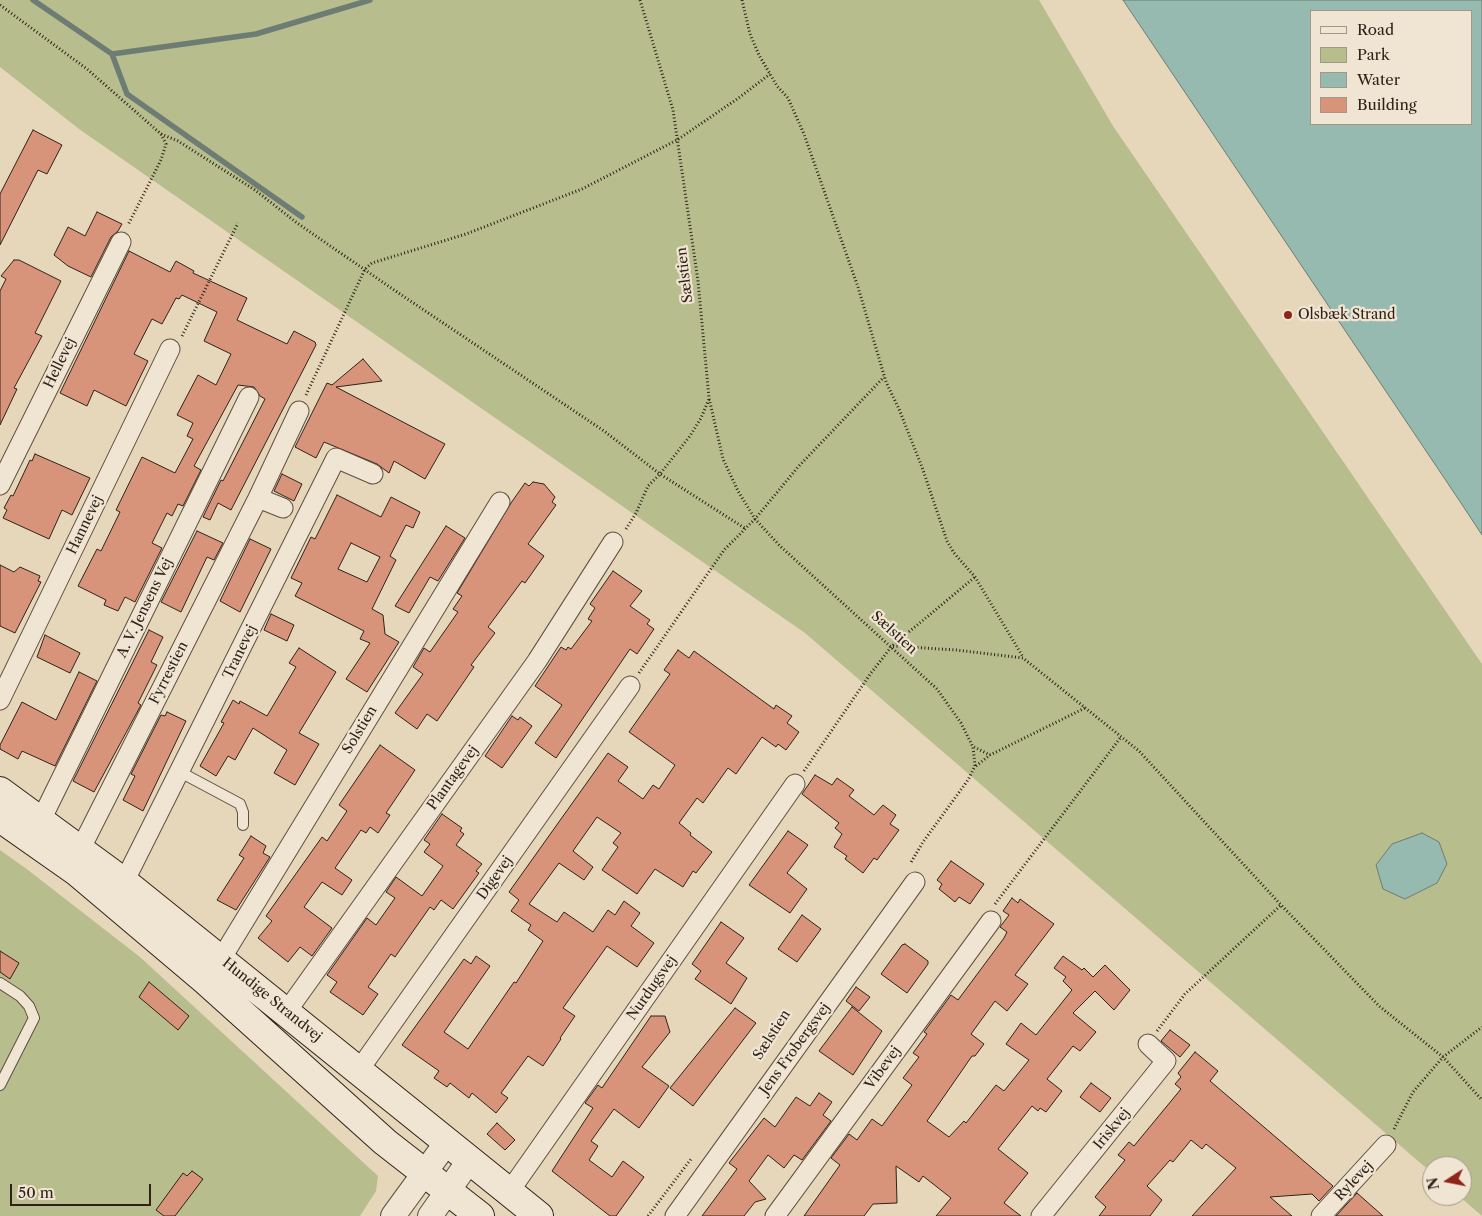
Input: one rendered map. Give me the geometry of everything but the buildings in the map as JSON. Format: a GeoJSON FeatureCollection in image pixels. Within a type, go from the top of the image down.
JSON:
{"type":"FeatureCollection","features":[{"type":"Feature","properties":{"kind":"main road","name":"Hundige Strandvej"},"geometry":{"type":"LineString","coordinates":[[0,792],[81,848],[287,1011],[538,1216]]}},
{"type":"Feature","properties":{"kind":"main road","name":"Hundige Strandvej"},"geometry":{"type":"LineString","coordinates":[[0,818],[77,872],[206,981],[385,1142],[480,1216]]}},
{"type":"Feature","properties":{"kind":"street","name":"Hellevej"},"geometry":{"type":"LineString","coordinates":[[0,485],[121,242]]}},
{"type":"Feature","properties":{"kind":"street","name":"Hannevej"},"geometry":{"type":"LineString","coordinates":[[0,700],[170,349]]}},
{"type":"Feature","properties":{"kind":"street","name":"A. V. Jensens Vej"},"geometry":{"type":"LineString","coordinates":[[41,820],[249,397]]}},
{"type":"Feature","properties":{"kind":"street","name":"Fyrrestien"},"geometry":{"type":"LineString","coordinates":[[81,848],[258,498],[299,411]]}},
{"type":"Feature","properties":{"kind":"street","name":"Tranevej"},"geometry":{"type":"LineString","coordinates":[[124,882],[336,458],[373,474]]}},
{"type":"Feature","properties":{"kind":"street"},"geometry":{"type":"LineString","coordinates":[[258,498],[283,508]]}},
{"type":"Feature","properties":{"kind":"street","name":"Solstien"},"geometry":{"type":"LineString","coordinates":[[221,959],[500,502]]}},
{"type":"Feature","properties":{"kind":"street","name":"Plantagevej"},"geometry":{"type":"LineString","coordinates":[[287,1011],[537,661],[614,542]]}},
{"type":"Feature","properties":{"kind":"street","name":"Digevej"},"geometry":{"type":"LineString","coordinates":[[359,1070],[630,686]]}},
{"type":"Feature","properties":{"kind":"street","name":"Nurdugsvej"},"geometry":{"type":"LineString","coordinates":[[509,1192],[795,784]]}},
{"type":"Feature","properties":{"kind":"street","name":"Jens Frobergsvej"},"geometry":{"type":"LineString","coordinates":[[675,1216],[912,875]]}},
{"type":"Feature","properties":{"kind":"street","name":"Vibevej"},"geometry":{"type":"LineString","coordinates":[[775,1216],[991,921]]}},
{"type":"Feature","properties":{"kind":"street","name":"Iriskvej"},"geometry":{"type":"LineString","coordinates":[[1042,1216],[1166,1061],[1148,1044]]}},
{"type":"Feature","properties":{"kind":"street"},"geometry":{"type":"LineString","coordinates":[[393,1216],[447,1142]]}},
{"type":"Feature","properties":{"kind":"street","name":"Rylevej"},"geometry":{"type":"LineString","coordinates":[[1321,1216],[1386,1145]]}},
{"type":"Feature","properties":{"kind":"street"},"geometry":{"type":"LineString","coordinates":[[430,1216],[469,1161]]}},
{"type":"Feature","properties":{"kind":"lane"},"geometry":{"type":"LineString","coordinates":[[180,772],[240,804],[243,812],[243,825]]}},
{"type":"Feature","properties":{"kind":"lane"},"geometry":{"type":"LineString","coordinates":[[0,983],[20,996],[30,1006],[34,1018],[4,1069],[0,1084]]}},
{"type":"Feature","properties":{"kind":"path","name":"Sælstien"},"geometry":{"type":"LineString","coordinates":[[640,0],[673,110],[698,281],[709,398],[723,459],[738,491],[755,519],[800,565],[938,688],[961,723],[973,747],[975,766]]}},
{"type":"Feature","properties":{"kind":"path"},"geometry":{"type":"LineString","coordinates":[[742,0],[750,34],[770,74],[788,98],[804,134],[858,287],[884,376],[922,467],[946,542],[975,577],[1023,658],[1139,751],[1281,905],[1378,1006],[1443,1057],[1482,1100]]}},
{"type":"Feature","properties":{"kind":"path"},"geometry":{"type":"LineString","coordinates":[[0,5],[87,69],[160,134],[166,144],[161,160],[134,209],[121,242]]}},
{"type":"Feature","properties":{"kind":"path"},"geometry":{"type":"LineString","coordinates":[[299,411],[365,269],[372,263],[452,239],[582,189],[677,140],[770,74]]}},
{"type":"Feature","properties":{"kind":"path"},"geometry":{"type":"LineString","coordinates":[[160,134],[178,141],[255,190],[298,223],[604,431],[660,474],[746,529]]}},
{"type":"Feature","properties":{"kind":"path"},"geometry":{"type":"LineString","coordinates":[[170,349],[182,336],[238,223]]}},
{"type":"Feature","properties":{"kind":"path"},"geometry":{"type":"LineString","coordinates":[[630,686],[724,550],[746,529],[798,467],[884,376]]}},
{"type":"Feature","properties":{"kind":"path"},"geometry":{"type":"LineString","coordinates":[[614,542],[631,523],[643,494],[690,436],[701,418],[709,398]]}},
{"type":"Feature","properties":{"kind":"path"},"geometry":{"type":"LineString","coordinates":[[795,784],[871,673],[892,646],[975,577]]}},
{"type":"Feature","properties":{"kind":"path"},"geometry":{"type":"LineString","coordinates":[[892,646],[956,650],[1023,658]]}},
{"type":"Feature","properties":{"kind":"path"},"geometry":{"type":"LineString","coordinates":[[912,875],[975,766],[990,755],[1085,708]]}},
{"type":"Feature","properties":{"kind":"path"},"geometry":{"type":"LineString","coordinates":[[991,921],[992,908],[1121,737]]}},
{"type":"Feature","properties":{"kind":"path"},"geometry":{"type":"LineString","coordinates":[[973,747],[990,755]]}},
{"type":"Feature","properties":{"kind":"path"},"geometry":{"type":"LineString","coordinates":[[1148,1044],[1185,994],[1281,905]]}},
{"type":"Feature","properties":{"kind":"path"},"geometry":{"type":"LineString","coordinates":[[1386,1145],[1413,1092],[1443,1057],[1482,1028]]}},
{"type":"Feature","properties":{"kind":"path"},"geometry":{"type":"LineString","coordinates":[[648,1216],[697,1151]]}},
{"type":"Feature","properties":{"kind":"green space"},"geometry":{"type":"Polygon","coordinates":[[[0,0],[1039,0],[1113,126],[1482,664],[1482,1216],[1470,1206],[1472,1156],[1422,1156],[1422,1164],[805,633],[79,129],[0,67],[0,0]]]}},
{"type":"Feature","properties":{"kind":"green space"},"geometry":{"type":"Polygon","coordinates":[[[0,850],[140,957],[378,1176],[376,1191],[360,1216],[0,1216],[0,850]]]}},
{"type":"Feature","properties":{"kind":"water"},"geometry":{"type":"Polygon","coordinates":[[[1123,0],[1482,0],[1482,535],[1461,503],[1123,0]]]}},
{"type":"Feature","properties":{"kind":"water"},"geometry":{"type":"Polygon","coordinates":[[[1422,833],[1439,842],[1447,864],[1437,883],[1405,899],[1383,889],[1376,865],[1392,844],[1422,833]]]}},
{"type":"Feature","properties":{"kind":"waterway"},"geometry":{"type":"LineString","coordinates":[[33,0],[112,54],[256,34],[370,0]]}},
{"type":"Feature","properties":{"kind":"waterway"},"geometry":{"type":"LineString","coordinates":[[112,54],[127,94],[302,217]]}},
{"type":"Feature","properties":{"kind":"place","name":"Olsbæk Strand"},"geometry":{"type":"Point","coordinates":[1288,315]}}]}
